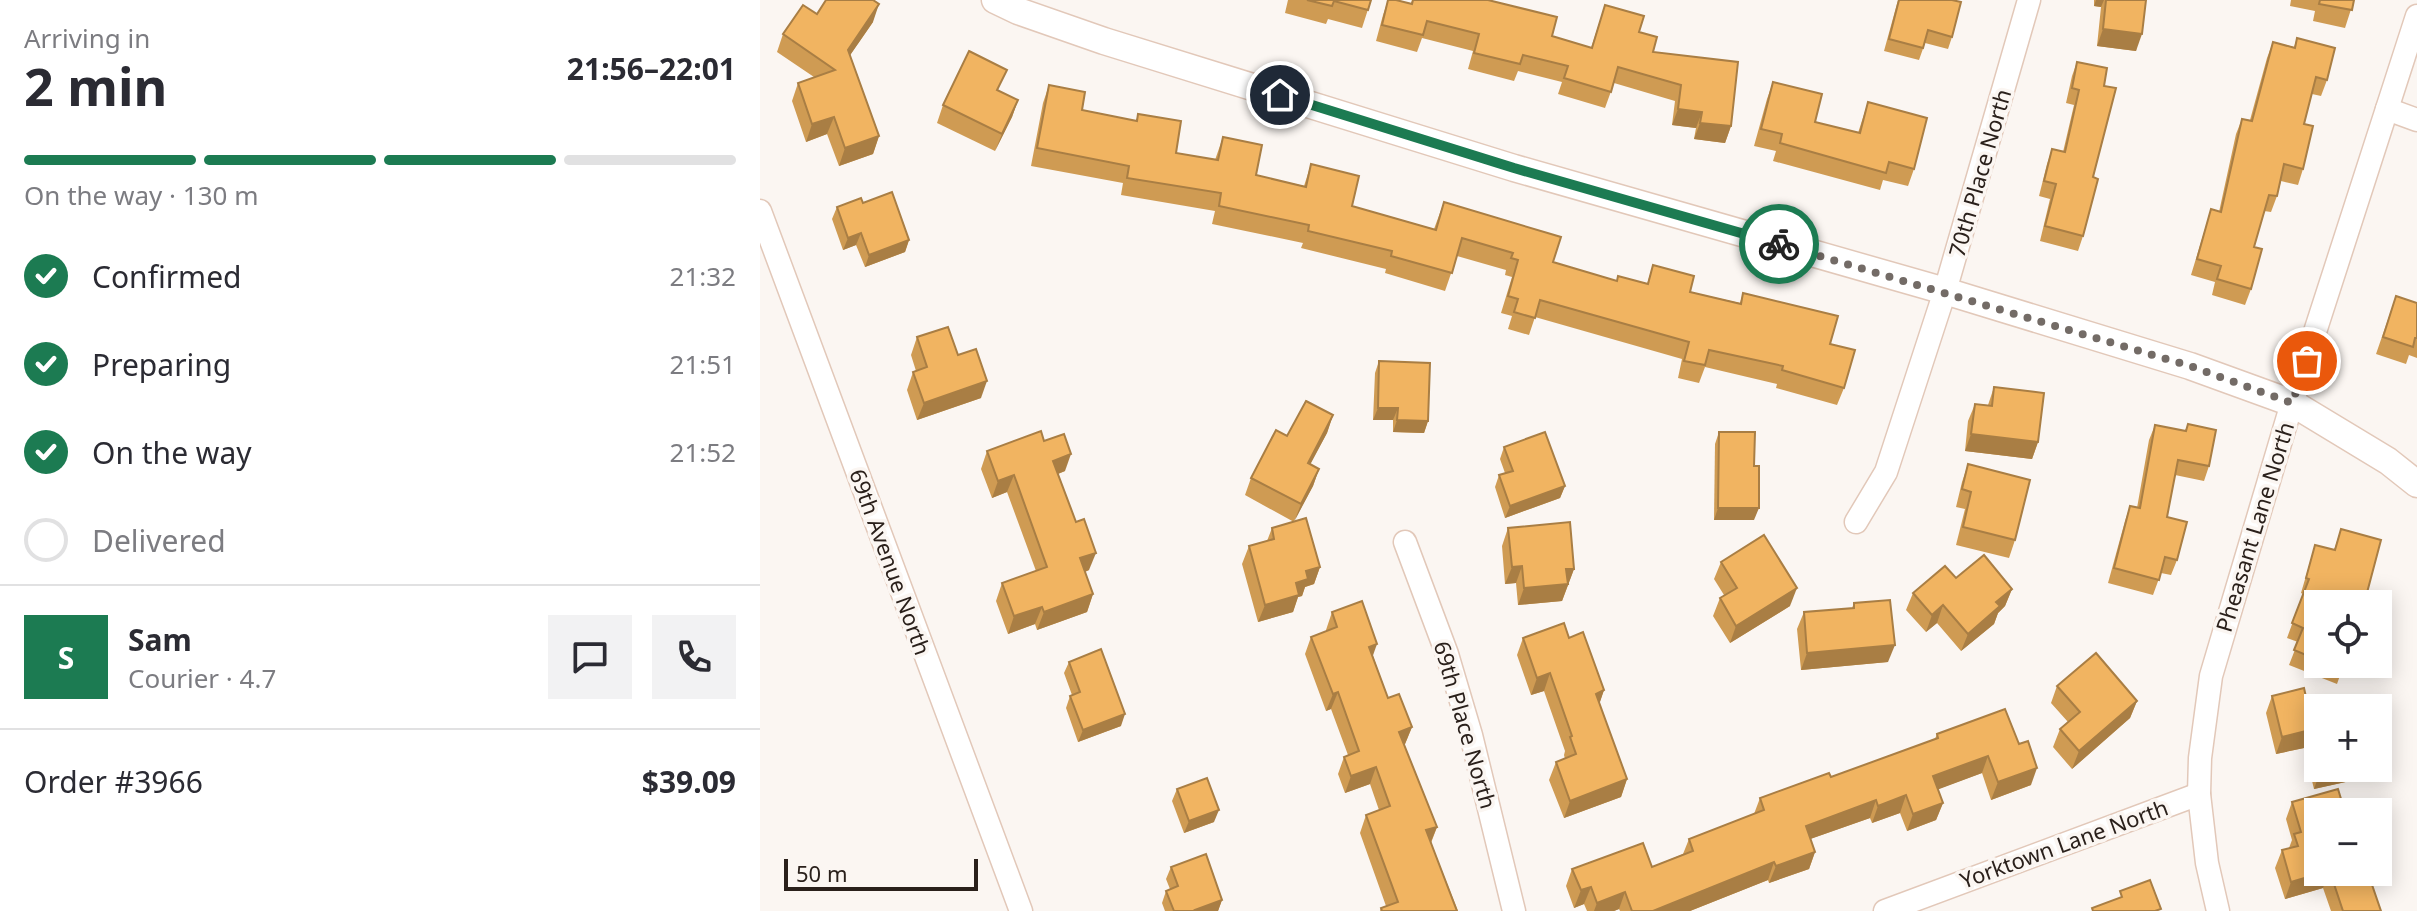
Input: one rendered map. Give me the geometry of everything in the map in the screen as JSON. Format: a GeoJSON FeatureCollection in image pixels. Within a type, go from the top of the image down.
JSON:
{"type":"FeatureCollection","features":[{"type":"Feature","properties":{"kind":"street"},"geometry":{"type":"LineString","coordinates":[[995,0],[1104,41],[1499,164],[1945,291],[2190,366],[2292,403],[2388,461],[2417,484]]}},
{"type":"Feature","properties":{"kind":"street","name":"70th Place North"},"geometry":{"type":"LineString","coordinates":[[1856,522],[1886,472],[1945,291],[2029,0]]}},
{"type":"Feature","properties":{"kind":"street","name":"Pheasant Lane North"},"geometry":{"type":"LineString","coordinates":[[2218,911],[2207,863],[2199,794],[2200,758],[2211,676],[2292,403],[2417,16]]}},
{"type":"Feature","properties":{"kind":"street"},"geometry":{"type":"LineString","coordinates":[[2387,109],[2417,120]]}},
{"type":"Feature","properties":{"kind":"street","name":"69th Avenue North"},"geometry":{"type":"LineString","coordinates":[[760,211],[1021,911]]}},
{"type":"Feature","properties":{"kind":"street","name":"69th Place North"},"geometry":{"type":"LineString","coordinates":[[1405,542],[1447,654],[1471,735],[1514,911]]}},
{"type":"Feature","properties":{"kind":"street","name":"Yorktown Lane North"},"geometry":{"type":"LineString","coordinates":[[1885,911],[2199,794]]}},
{"type":"Feature","properties":{"kind":"building"},"geometry":{"type":"Polygon","coordinates":[[[826,0],[873,0],[879,4],[848,50],[879,136],[845,148],[834,117],[812,124],[798,83],[835,70],[783,34],[803,5],[817,14],[826,0]]]}},
{"type":"Feature","properties":{"kind":"building"},"geometry":{"type":"Polygon","coordinates":[[[1307,0],[1371,0],[1368,10],[1334,1],[1332,6],[1307,0]]]}},
{"type":"Feature","properties":{"kind":"building"},"geometry":{"type":"Polygon","coordinates":[[[1388,0],[1412,4],[1413,0],[1488,0],[1557,17],[1552,36],[1592,48],[1605,5],[1644,16],[1639,32],[1657,37],[1653,52],[1738,62],[1731,126],[1700,123],[1702,112],[1678,109],[1681,85],[1618,67],[1611,92],[1564,78],[1568,66],[1523,55],[1520,64],[1474,53],[1479,34],[1427,21],[1423,35],[1382,25],[1388,0]]]}},
{"type":"Feature","properties":{"kind":"building"},"geometry":{"type":"Polygon","coordinates":[[[1899,0],[1961,2],[1952,37],[1928,30],[1923,48],[1889,39],[1899,0]]]}},
{"type":"Feature","properties":{"kind":"building"},"geometry":{"type":"Polygon","coordinates":[[[2106,0],[2146,0],[2142,34],[2103,29],[2106,0]]]}},
{"type":"Feature","properties":{"kind":"building"},"geometry":{"type":"Polygon","coordinates":[[[2320,0],[2354,0],[2352,10],[2319,4],[2320,0]]]}},
{"type":"Feature","properties":{"kind":"building"},"geometry":{"type":"Polygon","coordinates":[[[2297,38],[2335,48],[2327,80],[2316,77],[2304,124],[2313,126],[2303,169],[2284,164],[2277,196],[2269,195],[2254,247],[2262,249],[2251,289],[2217,279],[2221,266],[2197,259],[2211,209],[2221,212],[2242,119],[2252,121],[2273,42],[2295,48],[2297,38]]]}},
{"type":"Feature","properties":{"kind":"building"},"geometry":{"type":"Polygon","coordinates":[[[969,51],[1007,70],[997,90],[1018,100],[1002,134],[943,105],[969,51]]]}},
{"type":"Feature","properties":{"kind":"building"},"geometry":{"type":"Polygon","coordinates":[[[2077,62],[2107,68],[2104,86],[2116,88],[2093,177],[2098,179],[2083,236],[2045,226],[2056,184],[2044,181],[2052,149],[2065,152],[2079,90],[2072,88],[2077,62]]]}},
{"type":"Feature","properties":{"kind":"building"},"geometry":{"type":"Polygon","coordinates":[[[1773,82],[1822,94],[1815,122],[1860,133],[1868,102],[1927,118],[1914,169],[1889,162],[1886,173],[1780,143],[1782,134],[1761,129],[1773,82]]]}},
{"type":"Feature","properties":{"kind":"building"},"geometry":{"type":"Polygon","coordinates":[[[1049,85],[1085,92],[1082,110],[1137,121],[1138,114],[1181,121],[1176,153],[1218,160],[1223,137],[1262,145],[1256,175],[1306,187],[1311,164],[1359,176],[1352,206],[1436,230],[1444,202],[1561,237],[1553,262],[1617,281],[1618,276],[1648,284],[1653,265],[1694,276],[1690,292],[1741,304],[1743,293],[1838,316],[1830,344],[1855,350],[1844,388],[1782,370],[1783,366],[1709,350],[1705,365],[1684,361],[1689,342],[1540,300],[1535,318],[1514,312],[1518,299],[1508,296],[1518,260],[1511,258],[1513,253],[1462,238],[1452,273],[1391,256],[1392,251],[1308,231],[1309,225],[1219,206],[1221,193],[1127,178],[1129,166],[1037,148],[1049,85]]]}},
{"type":"Feature","properties":{"kind":"building"},"geometry":{"type":"Polygon","coordinates":[[[892,192],[909,240],[869,255],[861,233],[848,238],[837,207],[861,198],[863,203],[892,192]]]}},
{"type":"Feature","properties":{"kind":"building"},"geometry":{"type":"Polygon","coordinates":[[[2396,296],[2417,303],[2417,338],[2413,347],[2383,337],[2396,296]]]}},
{"type":"Feature","properties":{"kind":"building"},"geometry":{"type":"Polygon","coordinates":[[[948,327],[958,355],[976,349],[987,381],[924,403],[913,372],[927,367],[917,337],[948,327]]]}},
{"type":"Feature","properties":{"kind":"building"},"geometry":{"type":"Polygon","coordinates":[[[1379,361],[1430,363],[1428,421],[1397,420],[1398,408],[1378,408],[1379,361]]]}},
{"type":"Feature","properties":{"kind":"building"},"geometry":{"type":"Polygon","coordinates":[[[1994,387],[2044,393],[2038,442],[1971,434],[1975,404],[1992,406],[1994,387]]]}},
{"type":"Feature","properties":{"kind":"building"},"geometry":{"type":"Polygon","coordinates":[[[1306,401],[1333,415],[1308,463],[1319,469],[1301,504],[1251,478],[1276,430],[1287,436],[1306,401]]]}},
{"type":"Feature","properties":{"kind":"building"},"geometry":{"type":"Polygon","coordinates":[[[2188,424],[2216,430],[2209,466],[2178,460],[2167,517],[2187,522],[2177,560],[2165,557],[2159,580],[2114,568],[2130,506],[2140,508],[2155,425],[2186,431],[2188,424]]]}},
{"type":"Feature","properties":{"kind":"building"},"geometry":{"type":"Polygon","coordinates":[[[1041,431],[1044,441],[1064,434],[1071,454],[1053,461],[1076,522],[1084,519],[1096,553],[1080,558],[1093,594],[1044,612],[1042,607],[1014,616],[1002,583],[1047,567],[1014,475],[998,481],[987,451],[1041,431]]]}},
{"type":"Feature","properties":{"kind":"building"},"geometry":{"type":"Polygon","coordinates":[[[1545,432],[1565,486],[1510,506],[1499,475],[1513,471],[1504,447],[1545,432]]]}},
{"type":"Feature","properties":{"kind":"building"},"geometry":{"type":"Polygon","coordinates":[[[1719,432],[1755,432],[1754,466],[1759,466],[1759,508],[1718,508],[1719,432]]]}},
{"type":"Feature","properties":{"kind":"building"},"geometry":{"type":"Polygon","coordinates":[[[1968,464],[2030,480],[2015,540],[1963,527],[1971,492],[1962,489],[1968,464]]]}},
{"type":"Feature","properties":{"kind":"building"},"geometry":{"type":"Polygon","coordinates":[[[1306,518],[1320,567],[1306,571],[1308,579],[1296,583],[1299,595],[1265,605],[1249,546],[1274,539],[1272,528],[1306,518]]]}},
{"type":"Feature","properties":{"kind":"building"},"geometry":{"type":"Polygon","coordinates":[[[1570,522],[1574,569],[1566,569],[1568,584],[1524,588],[1522,566],[1512,567],[1508,528],[1570,522]]]}},
{"type":"Feature","properties":{"kind":"building"},"geometry":{"type":"Polygon","coordinates":[[[2341,529],[2381,540],[2368,590],[2305,590],[2315,545],[2335,550],[2341,529]]]}},
{"type":"Feature","properties":{"kind":"building"},"geometry":{"type":"Polygon","coordinates":[[[1764,535],[1797,588],[1736,626],[1720,598],[1737,588],[1721,562],[1764,535]]]}},
{"type":"Feature","properties":{"kind":"building"},"geometry":{"type":"Polygon","coordinates":[[[1984,555],[2012,589],[1996,602],[2000,606],[1968,634],[1943,605],[1932,615],[1913,593],[1945,566],[1956,578],[1984,555]]]}},
{"type":"Feature","properties":{"kind":"building"},"geometry":{"type":"Polygon","coordinates":[[[2304,592],[2304,654],[2294,650],[2303,628],[2292,623],[2304,592]]]}},
{"type":"Feature","properties":{"kind":"building"},"geometry":{"type":"Polygon","coordinates":[[[1890,600],[1895,645],[1807,653],[1804,612],[1854,608],[1854,603],[1890,600]]]}},
{"type":"Feature","properties":{"kind":"building"},"geometry":{"type":"Polygon","coordinates":[[[1362,601],[1377,644],[1369,647],[1388,698],[1399,694],[1412,727],[1399,732],[1437,827],[1426,830],[1457,911],[1382,911],[1381,908],[1398,902],[1366,815],[1390,806],[1376,767],[1351,776],[1344,757],[1359,751],[1338,692],[1333,694],[1311,637],[1337,627],[1332,612],[1362,601]]]}},
{"type":"Feature","properties":{"kind":"building"},"geometry":{"type":"Polygon","coordinates":[[[1564,623],[1569,638],[1583,632],[1604,690],[1596,694],[1627,779],[1570,801],[1556,762],[1576,754],[1572,736],[1550,673],[1537,678],[1523,638],[1564,623]]]}},
{"type":"Feature","properties":{"kind":"building"},"geometry":{"type":"Polygon","coordinates":[[[1101,649],[1125,714],[1083,730],[1070,696],[1080,692],[1069,662],[1101,649]]]}},
{"type":"Feature","properties":{"kind":"building"},"geometry":{"type":"Polygon","coordinates":[[[2096,653],[2137,701],[2079,751],[2060,729],[2080,712],[2057,686],[2096,653]]]}},
{"type":"Feature","properties":{"kind":"building"},"geometry":{"type":"Polygon","coordinates":[[[2304,688],[2304,732],[2282,737],[2272,696],[2304,688]]]}},
{"type":"Feature","properties":{"kind":"building"},"geometry":{"type":"Polygon","coordinates":[[[2005,709],[2019,744],[2028,741],[2037,768],[1998,782],[1988,756],[1933,776],[1943,803],[1913,814],[1906,795],[1878,806],[1876,800],[1806,826],[1815,852],[1776,866],[1774,862],[1653,911],[1632,911],[1625,892],[1597,903],[1591,887],[1581,890],[1572,869],[1643,843],[1652,867],[1693,851],[1689,839],[1764,810],[1760,798],[1829,773],[1831,777],[1938,738],[1937,734],[2005,709]]]}},
{"type":"Feature","properties":{"kind":"building"},"geometry":{"type":"Polygon","coordinates":[[[1207,778],[1219,810],[1189,821],[1177,789],[1207,778]]]}},
{"type":"Feature","properties":{"kind":"building"},"geometry":{"type":"Polygon","coordinates":[[[2338,789],[2341,798],[2306,798],[2338,789]]]}},
{"type":"Feature","properties":{"kind":"building"},"geometry":{"type":"Polygon","coordinates":[[[2304,799],[2304,878],[2291,882],[2282,850],[2298,846],[2294,834],[2301,832],[2292,802],[2304,799]]]}},
{"type":"Feature","properties":{"kind":"building"},"geometry":{"type":"Polygon","coordinates":[[[1206,854],[1222,900],[1196,911],[1174,911],[1166,891],[1178,886],[1171,867],[1206,854]]]}},
{"type":"Feature","properties":{"kind":"building"},"geometry":{"type":"Polygon","coordinates":[[[2150,880],[2161,909],[2093,911],[2092,908],[2122,897],[2120,891],[2150,880]]]}},
{"type":"Feature","properties":{"kind":"building"},"geometry":{"type":"Polygon","coordinates":[[[2335,886],[2372,886],[2381,911],[2343,911],[2335,886]]]}},
{"type":"Feature","properties":{"kind":"way so far"},"geometry":{"type":"LineString","coordinates":[[1779,244],[2190,366],[2292,403],[2307,361]]}},
{"type":"Feature","properties":{"kind":"route"},"geometry":{"type":"LineString","coordinates":[[1280,95],[1514,168],[1779,244]]}}]}
